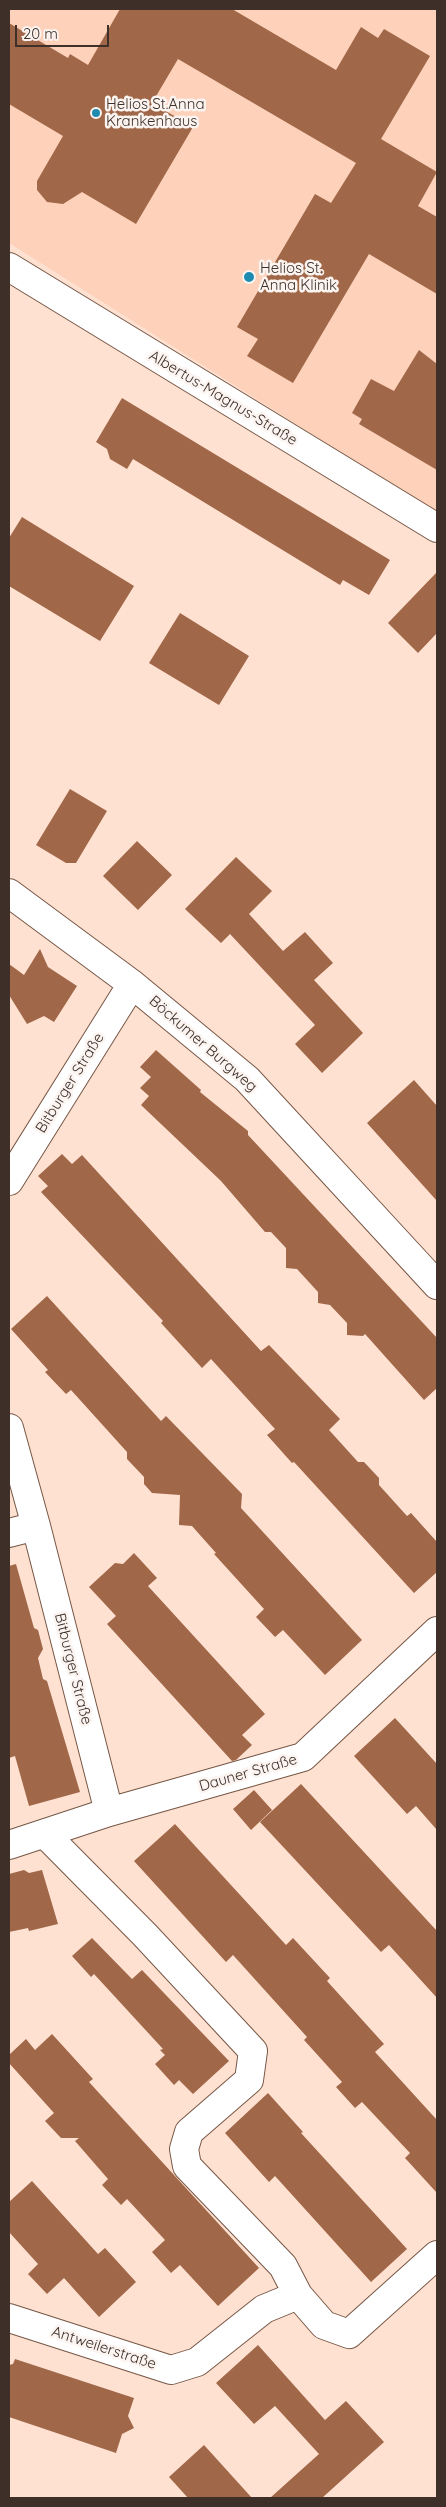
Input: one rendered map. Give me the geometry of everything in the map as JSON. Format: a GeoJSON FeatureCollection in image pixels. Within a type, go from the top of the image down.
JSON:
{"type":"FeatureCollection","features":[{"type":"Feature","properties":{"kind":"street","name":"Albertus-Magnus-Straße"},"geometry":{"type":"LineString","coordinates":[[9,267],[437,528]]}},
{"type":"Feature","properties":{"kind":"street","name":"Böckumer Burgweg"},"geometry":{"type":"LineString","coordinates":[[9,893],[132,984],[247,1079],[437,1285]]}},
{"type":"Feature","properties":{"kind":"street","name":"Bitburger Straße"},"geometry":{"type":"LineString","coordinates":[[9,1181],[132,984]]}},
{"type":"Feature","properties":{"kind":"street","name":"Bitburger Straße"},"geometry":{"type":"LineString","coordinates":[[9,1428],[109,1812]]}},
{"type":"Feature","properties":{"kind":"street"},"geometry":{"type":"LineString","coordinates":[[9,1533],[36,1526]]}},
{"type":"Feature","properties":{"kind":"street","name":"Dauner Straße"},"geometry":{"type":"LineString","coordinates":[[9,1845],[109,1812],[303,1757],[437,1631]]}},
{"type":"Feature","properties":{"kind":"street"},"geometry":{"type":"LineString","coordinates":[[45,1834],[145,1935],[253,2051],[249,2080],[189,2132],[184,2149],[187,2166],[284,2266],[298,2295],[324,2325],[349,2334],[437,2255]]}},
{"type":"Feature","properties":{"kind":"street","name":"Antweilerstraße"},"geometry":{"type":"LineString","coordinates":[[9,2318],[171,2370],[197,2362],[264,2309],[298,2295]]}},
{"type":"Feature","properties":{"kind":"shaded area","name":"Helios St. Anna Klinik"},"geometry":{"type":"Polygon","coordinates":[[[9,9],[437,9],[437,513],[9,243],[9,9]]]}},
{"type":"Feature","properties":{"kind":"building","name":"Helios St.Anna Krankenhaus"},"geometry":{"type":"Polygon","coordinates":[[[120,9],[232,9],[336,70],[361,27],[378,38],[384,29],[430,56],[381,139],[437,172],[418,206],[437,217],[437,294],[369,254],[293,383],[247,356],[258,339],[237,327],[315,194],[331,203],[356,163],[178,59],[152,103],[193,127],[136,224],[82,192],[63,204],[47,202],[37,190],[37,181],[63,136],[9,104],[9,23],[68,58],[70,54],[88,65],[120,9]]]}},
{"type":"Feature","properties":{"kind":"building"},"geometry":{"type":"Polygon","coordinates":[[[419,350],[437,364],[437,470],[359,424],[362,419],[352,413],[371,379],[394,391],[419,350]]]}},
{"type":"Feature","properties":{"kind":"building"},"geometry":{"type":"Polygon","coordinates":[[[122,398],[390,560],[369,595],[343,580],[340,585],[133,459],[127,469],[110,459],[107,449],[96,442],[122,398]]]}},
{"type":"Feature","properties":{"kind":"building"},"geometry":{"type":"Polygon","coordinates":[[[22,517],[134,586],[100,641],[9,586],[9,538],[22,517]]]}},
{"type":"Feature","properties":{"kind":"building"},"geometry":{"type":"Polygon","coordinates":[[[437,572],[437,633],[418,653],[388,623],[437,572]]]}},
{"type":"Feature","properties":{"kind":"building"},"geometry":{"type":"Polygon","coordinates":[[[180,613],[249,656],[219,705],[149,663],[180,613]]]}},
{"type":"Feature","properties":{"kind":"building"},"geometry":{"type":"Polygon","coordinates":[[[70,789],[107,811],[76,863],[66,863],[36,845],[70,789]]]}},
{"type":"Feature","properties":{"kind":"building"},"geometry":{"type":"Polygon","coordinates":[[[137,841],[172,875],[138,910],[103,876],[137,841]]]}},
{"type":"Feature","properties":{"kind":"building"},"geometry":{"type":"Polygon","coordinates":[[[236,857],[272,891],[249,914],[283,951],[305,932],[333,963],[314,980],[363,1033],[322,1073],[295,1044],[315,1025],[230,934],[221,943],[185,909],[236,857]]]}},
{"type":"Feature","properties":{"kind":"building"},"geometry":{"type":"Polygon","coordinates":[[[40,949],[48,967],[77,986],[54,1022],[44,1016],[27,1024],[9,995],[9,964],[24,975],[40,949]]]}},
{"type":"Feature","properties":{"kind":"building"},"geometry":{"type":"Polygon","coordinates":[[[156,1050],[201,1090],[200,1092],[248,1131],[248,1135],[437,1338],[437,1388],[424,1400],[365,1334],[363,1336],[347,1335],[347,1323],[330,1305],[318,1303],[318,1292],[297,1269],[286,1268],[286,1248],[271,1232],[265,1232],[221,1181],[141,1105],[149,1096],[140,1088],[151,1077],[140,1067],[156,1050]]]}},
{"type":"Feature","properties":{"kind":"building"},"geometry":{"type":"Polygon","coordinates":[[[414,1080],[437,1106],[437,1201],[367,1123],[414,1080]]]}},
{"type":"Feature","properties":{"kind":"building"},"geometry":{"type":"Polygon","coordinates":[[[62,1154],[72,1164],[82,1155],[261,1351],[269,1345],[340,1419],[329,1430],[358,1462],[364,1462],[379,1478],[379,1485],[407,1516],[411,1513],[437,1542],[437,1572],[414,1593],[267,1435],[275,1429],[211,1359],[202,1368],[161,1323],[163,1321],[41,1192],[48,1186],[38,1176],[62,1154]]]}},
{"type":"Feature","properties":{"kind":"building"},"geometry":{"type":"Polygon","coordinates":[[[47,1296],[161,1421],[166,1416],[242,1494],[241,1508],[362,1640],[325,1675],[283,1630],[275,1637],[256,1617],[264,1609],[214,1554],[216,1553],[192,1526],[179,1525],[180,1495],[152,1493],[144,1484],[144,1477],[127,1459],[127,1452],[71,1390],[66,1394],[45,1372],[48,1370],[11,1329],[47,1296]]]}},
{"type":"Feature","properties":{"kind":"building"},"geometry":{"type":"Polygon","coordinates":[[[134,1553],[157,1578],[148,1586],[265,1714],[242,1735],[252,1745],[236,1760],[232,1761],[107,1624],[116,1616],[89,1587],[115,1563],[123,1564],[134,1553]]]}},
{"type":"Feature","properties":{"kind":"building"},"geometry":{"type":"Polygon","coordinates":[[[16,1564],[34,1628],[38,1630],[43,1649],[38,1658],[43,1679],[47,1681],[80,1792],[29,1806],[15,1756],[9,1758],[9,1566],[16,1564]]]}},
{"type":"Feature","properties":{"kind":"building"},"geometry":{"type":"Polygon","coordinates":[[[395,1718],[437,1764],[437,1830],[416,1806],[407,1814],[354,1756],[395,1718]]]}},
{"type":"Feature","properties":{"kind":"building"},"geometry":{"type":"Polygon","coordinates":[[[301,1784],[437,1931],[437,1998],[389,1945],[381,1952],[260,1822],[301,1784]]]}},
{"type":"Feature","properties":{"kind":"building"},"geometry":{"type":"Polygon","coordinates":[[[254,1790],[272,1810],[251,1830],[233,1809],[254,1790]]]}},
{"type":"Feature","properties":{"kind":"building"},"geometry":{"type":"Polygon","coordinates":[[[175,1824],[286,1945],[293,1938],[330,1978],[327,1981],[384,2044],[375,2052],[437,2120],[437,2193],[405,2158],[410,2153],[362,2102],[355,2108],[336,2087],[342,2082],[304,2040],[307,2037],[233,1955],[226,1962],[134,1861],[175,1824]]]}},
{"type":"Feature","properties":{"kind":"building"},"geometry":{"type":"Polygon","coordinates":[[[24,1870],[29,1873],[42,1870],[58,1924],[29,1931],[28,1928],[9,1932],[9,1874],[24,1870]]]}},
{"type":"Feature","properties":{"kind":"building"},"geometry":{"type":"Polygon","coordinates":[[[92,1938],[132,1979],[142,1970],[229,2061],[193,2094],[179,2080],[174,2085],[155,2064],[165,2055],[160,2050],[163,2049],[94,1974],[91,1977],[72,1956],[92,1938]]]}},
{"type":"Feature","properties":{"kind":"building"},"geometry":{"type":"Polygon","coordinates":[[[52,2034],[93,2079],[89,2082],[259,2268],[218,2306],[180,2265],[171,2273],[152,2252],[165,2240],[127,2199],[121,2205],[102,2185],[108,2179],[75,2141],[79,2138],[61,2138],[45,2121],[54,2113],[9,2063],[9,2055],[26,2039],[35,2050],[52,2034]]]}},
{"type":"Feature","properties":{"kind":"building"},"geometry":{"type":"Polygon","coordinates":[[[268,2093],[303,2132],[301,2133],[407,2249],[371,2282],[275,2176],[269,2182],[225,2133],[268,2093]]]}},
{"type":"Feature","properties":{"kind":"building"},"geometry":{"type":"Polygon","coordinates":[[[32,2181],[98,2254],[105,2248],[136,2282],[99,2317],[64,2278],[47,2294],[28,2274],[38,2264],[9,2232],[9,2202],[32,2181]]]}},
{"type":"Feature","properties":{"kind":"building"},"geometry":{"type":"Polygon","coordinates":[[[258,2345],[325,2420],[346,2401],[384,2442],[322,2498],[270,2498],[319,2454],[275,2406],[254,2424],[216,2383],[258,2345]]]}},
{"type":"Feature","properties":{"kind":"building"},"geometry":{"type":"Polygon","coordinates":[[[15,2359],[134,2398],[128,2416],[134,2428],[122,2434],[116,2453],[9,2417],[9,2365],[13,2364],[15,2359]]]}},
{"type":"Feature","properties":{"kind":"building"},"geometry":{"type":"Polygon","coordinates":[[[204,2445],[252,2498],[188,2498],[169,2477],[204,2445]]]}},
{"type":"Feature","properties":{"kind":"place","name":"Helios St.Anna Krankenhaus"},"geometry":{"type":"Point","coordinates":[96,113]}},
{"type":"Feature","properties":{"kind":"place","name":"Helios St. Anna Klinik"},"geometry":{"type":"Point","coordinates":[249,277]}}]}
